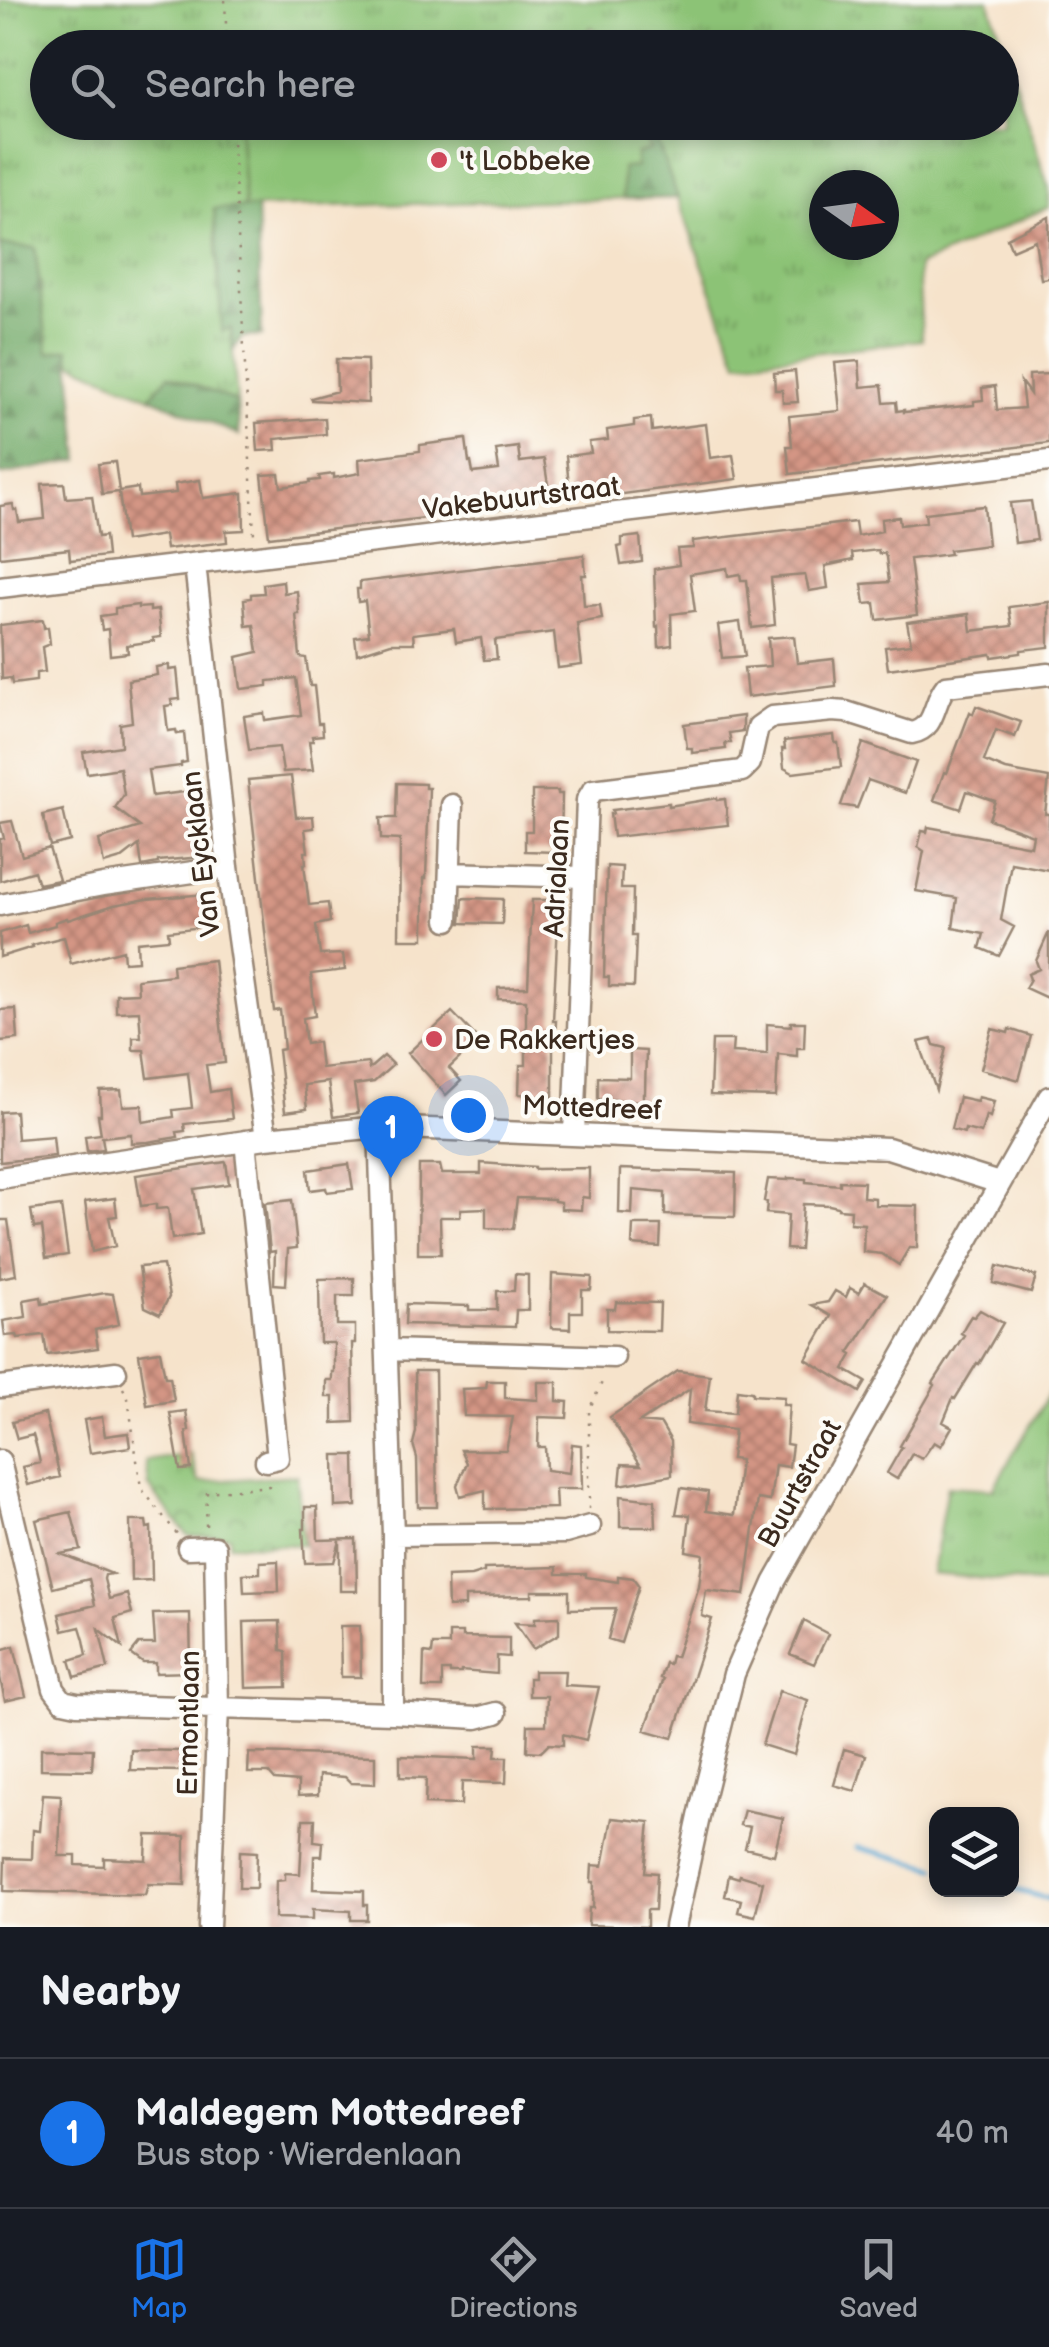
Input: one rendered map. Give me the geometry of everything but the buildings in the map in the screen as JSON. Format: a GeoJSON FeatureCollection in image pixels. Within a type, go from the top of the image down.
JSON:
{"type":"FeatureCollection","features":[{"type":"Feature","properties":{"kind":"street","name":"Vakebuurtstraat"},"geometry":{"type":"LineString","coordinates":[[0,587],[1049,461]]}},
{"type":"Feature","properties":{"kind":"street","name":"Van Eycklaan"},"geometry":{"type":"LineString","coordinates":[[195,564],[255,1140],[278,1458],[266,1460]]}},
{"type":"Feature","properties":{"kind":"street","name":"Adrialaan"},"geometry":{"type":"LineString","coordinates":[[574,1134],[587,800],[593,790],[742,770],[750,763],[758,727],[772,717],[846,712],[912,733],[929,725],[946,686],[1049,674]]}},
{"type":"Feature","properties":{"kind":"street"},"geometry":{"type":"LineString","coordinates":[[448,920],[452,805]]}},
{"type":"Feature","properties":{"kind":"street"},"geometry":{"type":"LineString","coordinates":[[0,905],[228,867]]}},
{"type":"Feature","properties":{"kind":"street"},"geometry":{"type":"LineString","coordinates":[[450,873],[583,878]]}},
{"type":"Feature","properties":{"kind":"street","name":"Buurtstraat"},"geometry":{"type":"LineString","coordinates":[[674,1927],[734,1674],[774,1583],[1049,1097]]}},
{"type":"Feature","properties":{"kind":"street"},"geometry":{"type":"LineString","coordinates":[[380,1126],[393,1535],[393,1714]]}},
{"type":"Feature","properties":{"kind":"street","name":"Mottedreef"},"geometry":{"type":"LineString","coordinates":[[0,1178],[255,1140],[380,1126],[888,1148],[999,1183]]}},
{"type":"Feature","properties":{"kind":"street"},"geometry":{"type":"LineString","coordinates":[[388,1350],[614,1357]]}},
{"type":"Feature","properties":{"kind":"street"},"geometry":{"type":"LineString","coordinates":[[0,1387],[116,1372]]}},
{"type":"Feature","properties":{"kind":"street"},"geometry":{"type":"LineString","coordinates":[[0,1460],[54,1688],[63,1701],[478,1718],[496,1713]]}},
{"type":"Feature","properties":{"kind":"street"},"geometry":{"type":"LineString","coordinates":[[393,1535],[565,1534],[590,1526]]}},
{"type":"Feature","properties":{"kind":"street","name":"Ermontlaan"},"geometry":{"type":"LineString","coordinates":[[197,1548],[215,1548],[218,1708],[209,1927]]}},
{"type":"Feature","properties":{"kind":"path"},"geometry":{"type":"LineString","coordinates":[[225,0],[226,30]]}},
{"type":"Feature","properties":{"kind":"path"},"geometry":{"type":"LineString","coordinates":[[233,140],[255,556]]}},
{"type":"Feature","properties":{"kind":"path"},"geometry":{"type":"LineString","coordinates":[[590,1526],[589,1410],[614,1357]]}},
{"type":"Feature","properties":{"kind":"path"},"geometry":{"type":"LineString","coordinates":[[116,1372],[128,1398],[141,1488],[197,1548]]}},
{"type":"Feature","properties":{"kind":"path"},"geometry":{"type":"LineString","coordinates":[[197,1548],[207,1492],[269,1486],[266,1460]]}},
{"type":"Feature","properties":{"kind":"green space"},"geometry":{"type":"Polygon","coordinates":[[[0,0],[989,0],[999,30],[30,30],[30,140],[240,140],[245,208],[214,210],[222,330],[231,328],[237,402],[169,375],[150,397],[70,362],[68,349],[48,353],[35,248],[0,245],[0,0]]]}},
{"type":"Feature","properties":{"kind":"green space"},"geometry":{"type":"Polygon","coordinates":[[[1019,94],[1049,189],[1049,207],[918,266],[922,340],[738,362],[656,140],[1019,140],[1019,94]]]}},
{"type":"Feature","properties":{"kind":"green space","name":"'t Lobbeke"},"geometry":{"type":"Polygon","coordinates":[[[240,140],[645,140],[650,149],[636,154],[636,167],[622,168],[623,199],[245,208],[240,140]]]}},
{"type":"Feature","properties":{"kind":"green space"},"geometry":{"type":"Polygon","coordinates":[[[644,140],[656,140],[678,198],[623,199],[622,168],[636,167],[636,154],[649,149],[644,140]]]}},
{"type":"Feature","properties":{"kind":"green space"},"geometry":{"type":"Polygon","coordinates":[[[257,207],[262,336],[242,337],[233,351],[231,328],[222,331],[214,209],[257,207]]]}},
{"type":"Feature","properties":{"kind":"green space"},"geometry":{"type":"Polygon","coordinates":[[[0,245],[35,248],[48,353],[69,349],[80,460],[0,475],[0,245]]]}},
{"type":"Feature","properties":{"kind":"green space"},"geometry":{"type":"Polygon","coordinates":[[[169,375],[237,402],[239,435],[150,397],[169,375]]]}},
{"type":"Feature","properties":{"kind":"green space"},"geometry":{"type":"Polygon","coordinates":[[[1049,1393],[1049,1584],[932,1574],[947,1486],[993,1489],[1049,1393]]]}},
{"type":"Feature","properties":{"kind":"green space"},"geometry":{"type":"Polygon","coordinates":[[[191,1454],[199,1482],[297,1475],[303,1545],[230,1544],[230,1536],[188,1536],[149,1487],[146,1461],[191,1454]]]}},
{"type":"Feature","properties":{"kind":"waterway"},"geometry":{"type":"LineString","coordinates":[[857,1847],[929,1866]]}},
{"type":"Feature","properties":{"kind":"waterway"},"geometry":{"type":"LineString","coordinates":[[1019,1891],[1049,1899]]}},
{"type":"Feature","properties":{"kind":"place","name":"'t Lobbeke"},"geometry":{"type":"Point","coordinates":[439,160]}},
{"type":"Feature","properties":{"kind":"place","name":"De Rakkertjes"},"geometry":{"type":"Point","coordinates":[434,1039]}},
{"type":"Feature","properties":{"kind":"place","name":"Maldegem Mottedreef"},"geometry":{"type":"Point","coordinates":[391,1178]}}]}
